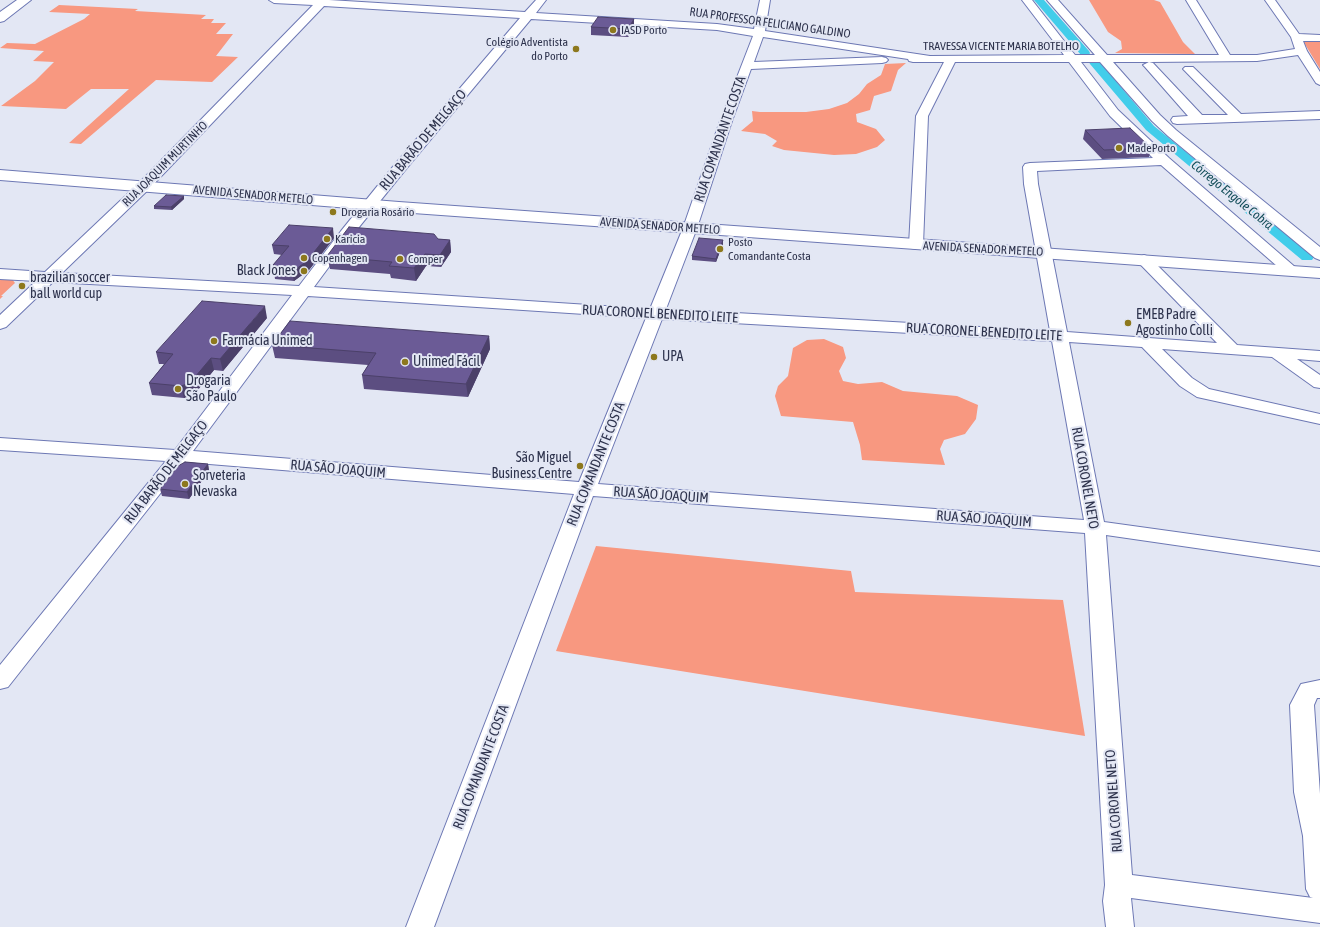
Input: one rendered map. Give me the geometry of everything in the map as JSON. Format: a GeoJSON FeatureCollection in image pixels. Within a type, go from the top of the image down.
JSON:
{"type":"FeatureCollection","features":[{"type":"Feature","properties":{"kind":"main road"},"geometry":{"type":"LineString","coordinates":[[0,18],[25,0]]}},
{"type":"Feature","properties":{"kind":"main road","name":"AVENIDA SENADOR METELO"},"geometry":{"type":"LineString","coordinates":[[0,175],[690,228],[1044,252],[1320,273]]}},
{"type":"Feature","properties":{"kind":"street","name":"RUA PROFESSOR FELICIANO GALDINO"},"geometry":{"type":"LineString","coordinates":[[274,0],[717,26],[926,58]]}},
{"type":"Feature","properties":{"kind":"street"},"geometry":{"type":"LineString","coordinates":[[424,8],[434,0]]}},
{"type":"Feature","properties":{"kind":"street","name":"RUA BARÃO DE MELGAÇO"},"geometry":{"type":"LineString","coordinates":[[0,681],[180,456],[302,291],[370,204],[541,0]]}},
{"type":"Feature","properties":{"kind":"street","name":"RUA COMANDANTE COSTA"},"geometry":{"type":"LineString","coordinates":[[420,927],[586,489],[690,228],[746,66],[759,33],[765,0]]}},
{"type":"Feature","properties":{"kind":"street"},"geometry":{"type":"LineString","coordinates":[[1027,0],[1114,114],[1164,161],[1290,270]]}},
{"type":"Feature","properties":{"kind":"street"},"geometry":{"type":"LineString","coordinates":[[1052,0],[1156,118],[1172,133],[1320,255]]}},
{"type":"Feature","properties":{"kind":"street"},"geometry":{"type":"LineString","coordinates":[[1191,0],[1227,58]]}},
{"type":"Feature","properties":{"kind":"street"},"geometry":{"type":"LineString","coordinates":[[1270,0],[1296,36],[1301,51],[1318,77]]}},
{"type":"Feature","properties":{"kind":"street","name":"RUA JOAQUIM MURTINHO"},"geometry":{"type":"LineString","coordinates":[[0,324],[144,186],[323,2]]}},
{"type":"Feature","properties":{"kind":"street"},"geometry":{"type":"LineString","coordinates":[[1296,36],[1320,38]]}},
{"type":"Feature","properties":{"kind":"street","name":"TRAVESSA VICENTE MARIA BOTELHO"},"geometry":{"type":"LineString","coordinates":[[746,66],[926,58],[1257,58],[1301,51]]}},
{"type":"Feature","properties":{"kind":"street"},"geometry":{"type":"LineString","coordinates":[[916,244],[922,116],[952,58]]}},
{"type":"Feature","properties":{"kind":"street","name":"TRAVESSA VICENTE MARIA BOTELHO"},"geometry":{"type":"LineString","coordinates":[[1257,58],[1295,66],[1318,77]]}},
{"type":"Feature","properties":{"kind":"street"},"geometry":{"type":"LineString","coordinates":[[1149,65],[1198,119]]}},
{"type":"Feature","properties":{"kind":"street"},"geometry":{"type":"LineString","coordinates":[[1189,69],[1238,118]]}},
{"type":"Feature","properties":{"kind":"street"},"geometry":{"type":"LineString","coordinates":[[1178,120],[1320,115]]}},
{"type":"Feature","properties":{"kind":"street","name":"RUA CORONEL NETO"},"geometry":{"type":"LineString","coordinates":[[1120,927],[1117,901],[1119,885],[1095,527],[1031,184],[1030,167],[1164,161]]}},
{"type":"Feature","properties":{"kind":"street"},"geometry":{"type":"LineString","coordinates":[[1144,260],[1232,349]]}},
{"type":"Feature","properties":{"kind":"street","name":"RUA CORONEL BENEDITO LEITE"},"geometry":{"type":"LineString","coordinates":[[0,274],[302,291],[655,314],[1059,336],[1232,349],[1277,354],[1320,356]]}},
{"type":"Feature","properties":{"kind":"street"},"geometry":{"type":"LineString","coordinates":[[1146,342],[1186,382],[1203,393],[1214,397],[1320,418]]}},
{"type":"Feature","properties":{"kind":"street"},"geometry":{"type":"LineString","coordinates":[[1277,354],[1320,383]]}},
{"type":"Feature","properties":{"kind":"street","name":"RUA SÃO JOAQUIM"},"geometry":{"type":"LineString","coordinates":[[0,444],[180,456],[586,489],[1095,527],[1320,559]]}},
{"type":"Feature","properties":{"kind":"street"},"geometry":{"type":"LineString","coordinates":[[1320,689],[1309,690],[1302,704],[1307,792],[1316,836],[1320,889]]}},
{"type":"Feature","properties":{"kind":"street"},"geometry":{"type":"LineString","coordinates":[[1119,885],[1320,911]]}},
{"type":"Feature","properties":{"kind":"shaded area"},"geometry":{"type":"Polygon","coordinates":[[[1089,0],[1154,0],[1160,2],[1183,42],[1195,54],[1115,53],[1122,49],[1121,41],[1108,32],[1089,0]]]}},
{"type":"Feature","properties":{"kind":"shaded area"},"geometry":{"type":"Polygon","coordinates":[[[59,5],[138,9],[135,11],[206,15],[201,19],[214,19],[211,23],[226,23],[216,34],[233,34],[216,56],[238,57],[212,82],[156,80],[81,144],[69,143],[129,89],[91,89],[66,109],[1,106],[35,81],[54,62],[33,61],[44,51],[0,48],[7,43],[35,44],[84,19],[90,14],[49,12],[59,5]]]}},
{"type":"Feature","properties":{"kind":"shaded area"},"geometry":{"type":"Polygon","coordinates":[[[1320,40],[1320,69],[1303,41],[1320,40]]]}},
{"type":"Feature","properties":{"kind":"shaded area"},"geometry":{"type":"Polygon","coordinates":[[[906,63],[898,70],[891,91],[874,96],[870,110],[856,114],[857,122],[876,129],[885,140],[877,147],[856,154],[834,155],[784,150],[772,146],[777,141],[765,134],[741,131],[753,121],[752,111],[806,112],[829,109],[847,103],[859,94],[867,84],[881,75],[885,64],[906,63]]]}},
{"type":"Feature","properties":{"kind":"shaded area"},"geometry":{"type":"Polygon","coordinates":[[[0,278],[12,279],[15,283],[1,296],[3,296],[0,299],[0,278]]]}},
{"type":"Feature","properties":{"kind":"shaded area"},"geometry":{"type":"Polygon","coordinates":[[[824,339],[843,347],[846,358],[839,371],[843,381],[858,384],[882,382],[903,391],[957,396],[978,405],[976,419],[965,434],[944,440],[940,449],[945,465],[862,460],[860,445],[853,422],[781,416],[775,396],[778,386],[788,376],[793,348],[807,340],[824,339]]]}},
{"type":"Feature","properties":{"kind":"shaded area"},"geometry":{"type":"Polygon","coordinates":[[[596,546],[851,571],[855,592],[1063,600],[1085,736],[556,651],[596,546]]]}},
{"type":"Feature","properties":{"kind":"building"},"geometry":{"type":"Polygon","coordinates":[[[598,17],[634,19],[628,29],[591,27],[598,17]]]}},
{"type":"Feature","properties":{"kind":"building"},"geometry":{"type":"Polygon","coordinates":[[[1130,128],[1151,148],[1104,150],[1085,130],[1130,128]]]}},
{"type":"Feature","properties":{"kind":"building"},"geometry":{"type":"Polygon","coordinates":[[[166,195],[184,196],[171,207],[154,206],[166,195]]]}},
{"type":"Feature","properties":{"kind":"building"},"geometry":{"type":"Polygon","coordinates":[[[289,225],[333,228],[307,261],[292,272],[273,270],[277,266],[273,265],[289,246],[272,245],[289,225]]]}},
{"type":"Feature","properties":{"kind":"building"},"geometry":{"type":"Polygon","coordinates":[[[349,227],[434,234],[438,239],[450,240],[440,255],[425,254],[414,268],[389,266],[392,262],[327,256],[349,227]]]}},
{"type":"Feature","properties":{"kind":"building"},"geometry":{"type":"Polygon","coordinates":[[[699,238],[723,240],[716,259],[692,256],[699,238]]]}},
{"type":"Feature","properties":{"kind":"building"},"geometry":{"type":"Polygon","coordinates":[[[202,301],[265,306],[220,359],[211,358],[190,383],[181,386],[149,383],[173,354],[156,352],[202,301]]]}},
{"type":"Feature","properties":{"kind":"building","name":"Unimed Fácil"},"geometry":{"type":"Polygon","coordinates":[[[290,321],[489,336],[466,384],[362,375],[376,353],[272,345],[290,321]]]}},
{"type":"Feature","properties":{"kind":"building"},"geometry":{"type":"Polygon","coordinates":[[[185,462],[208,464],[187,492],[160,489],[178,466],[185,462]]]}},
{"type":"Feature","properties":{"kind":"waterway","name":"Córrego Engole Cobra"},"geometry":{"type":"LineString","coordinates":[[1039,0],[1085,53]]}},
{"type":"Feature","properties":{"kind":"waterway","name":"Córrego Engole Cobra"},"geometry":{"type":"LineString","coordinates":[[1094,62],[1150,128],[1307,257]]}},
{"type":"Feature","properties":{"kind":"place","name":"IASD Porto"},"geometry":{"type":"Point","coordinates":[613,30]}},
{"type":"Feature","properties":{"kind":"place","name":"Colégio Adventista do Porto"},"geometry":{"type":"Point","coordinates":[576,49]}},
{"type":"Feature","properties":{"kind":"place","name":"MadePorto"},"geometry":{"type":"Point","coordinates":[1119,148]}},
{"type":"Feature","properties":{"kind":"place","name":"Drogaria Rosário"},"geometry":{"type":"Point","coordinates":[333,212]}},
{"type":"Feature","properties":{"kind":"place","name":"Karicia"},"geometry":{"type":"Point","coordinates":[327,239]}},
{"type":"Feature","properties":{"kind":"place","name":"Posto Comandante Costa"},"geometry":{"type":"Point","coordinates":[720,249]}},
{"type":"Feature","properties":{"kind":"place","name":"Copenhagen"},"geometry":{"type":"Point","coordinates":[304,258]}},
{"type":"Feature","properties":{"kind":"place","name":"Comper"},"geometry":{"type":"Point","coordinates":[400,259]}},
{"type":"Feature","properties":{"kind":"place","name":"Black Jones"},"geometry":{"type":"Point","coordinates":[304,271]}},
{"type":"Feature","properties":{"kind":"place","name":"brazilian soccer ball world cup"},"geometry":{"type":"Point","coordinates":[22,286]}},
{"type":"Feature","properties":{"kind":"place","name":"EMEB Padre Agostinho Colli"},"geometry":{"type":"Point","coordinates":[1128,323]}},
{"type":"Feature","properties":{"kind":"place","name":"Farmácia Unimed"},"geometry":{"type":"Point","coordinates":[214,341]}},
{"type":"Feature","properties":{"kind":"place","name":"UPA"},"geometry":{"type":"Point","coordinates":[654,357]}},
{"type":"Feature","properties":{"kind":"place","name":"Unimed Fácil"},"geometry":{"type":"Point","coordinates":[405,362]}},
{"type":"Feature","properties":{"kind":"place","name":"Drogaria São Paulo"},"geometry":{"type":"Point","coordinates":[178,389]}},
{"type":"Feature","properties":{"kind":"place","name":"São Miguel Business Centre"},"geometry":{"type":"Point","coordinates":[580,466]}},
{"type":"Feature","properties":{"kind":"place","name":"Sorveteria Nevaska"},"geometry":{"type":"Point","coordinates":[185,484]}}]}
